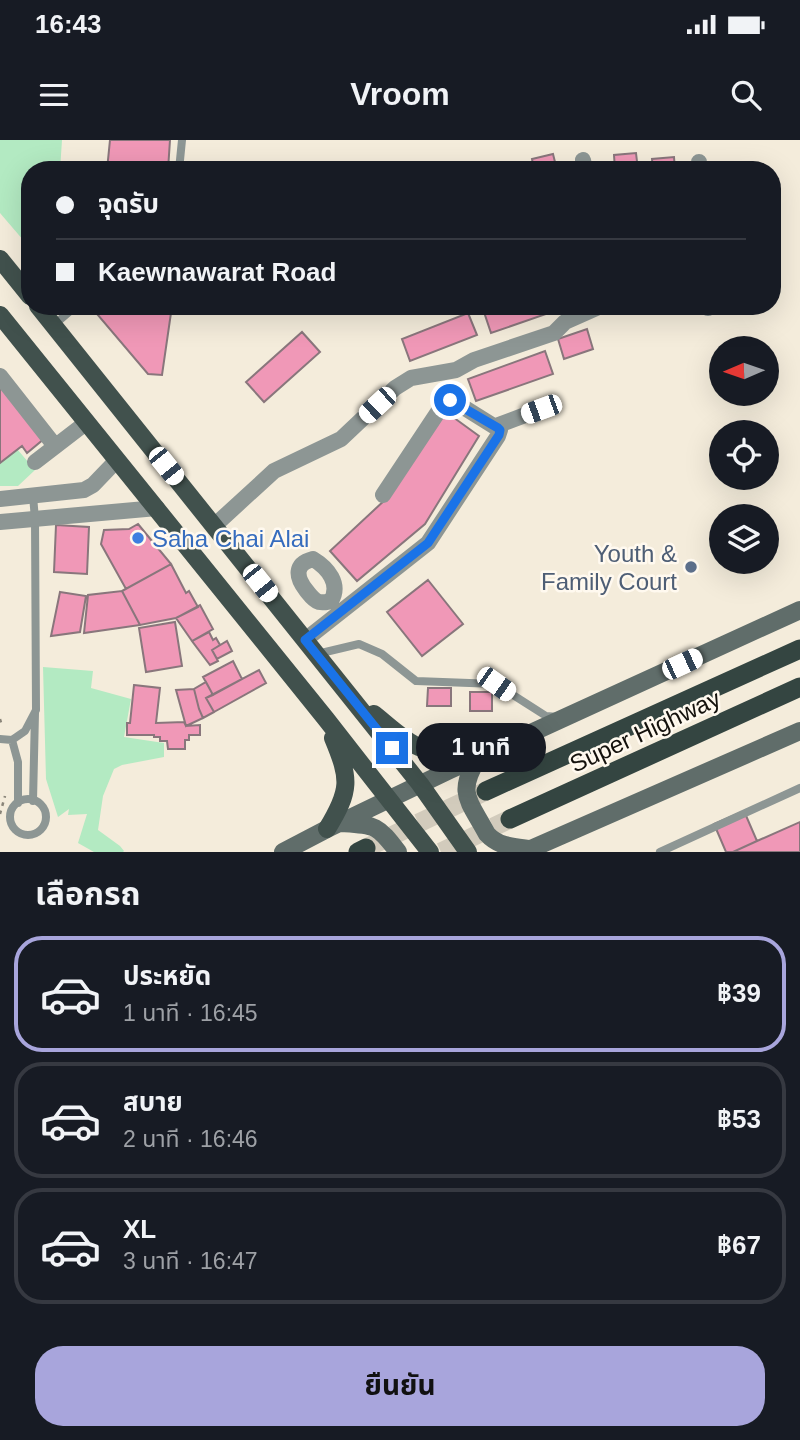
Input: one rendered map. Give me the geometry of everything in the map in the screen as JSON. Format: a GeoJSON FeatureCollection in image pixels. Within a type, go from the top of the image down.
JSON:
{"type":"FeatureCollection","features":[{"type":"Feature","properties":{"kind":"highway","name":"Super Highway"},"geometry":{"type":"LineString","coordinates":[[486,792],[800,649]]}},
{"type":"Feature","properties":{"kind":"highway","name":"Super Highway"},"geometry":{"type":"LineString","coordinates":[[510,819],[800,687]]}},
{"type":"Feature","properties":{"kind":"main road"},"geometry":{"type":"LineString","coordinates":[[0,259],[21,285]]}},
{"type":"Feature","properties":{"kind":"main road"},"geometry":{"type":"LineString","coordinates":[[45,315],[421,785],[468,852]]}},
{"type":"Feature","properties":{"kind":"main road"},"geometry":{"type":"LineString","coordinates":[[2,322],[157,508],[430,852]]}},
{"type":"Feature","properties":{"kind":"main road"},"geometry":{"type":"LineString","coordinates":[[284,852],[389,799],[800,610]]}},
{"type":"Feature","properties":{"kind":"main road"},"geometry":{"type":"LineString","coordinates":[[349,694],[405,739],[421,747],[440,751],[467,750],[514,741]]}},
{"type":"Feature","properties":{"kind":"main road"},"geometry":{"type":"LineString","coordinates":[[326,719],[346,773],[343,800],[334,826]]}},
{"type":"Feature","properties":{"kind":"main road"},"geometry":{"type":"LineString","coordinates":[[478,758],[467,776],[466,794],[487,834],[502,845],[527,850],[800,731]]}},
{"type":"Feature","properties":{"kind":"main road"},"geometry":{"type":"LineString","coordinates":[[334,826],[369,825],[379,829],[398,852]]}},
{"type":"Feature","properties":{"kind":"street"},"geometry":{"type":"LineString","coordinates":[[214,526],[274,471],[341,439],[395,388],[411,378],[456,370],[474,360],[554,333],[565,322],[581,315]]}},
{"type":"Feature","properties":{"kind":"street"},"geometry":{"type":"LineString","coordinates":[[0,376],[55,446]]}},
{"type":"Feature","properties":{"kind":"street"},"geometry":{"type":"LineString","coordinates":[[305,640],[335,607],[428,543],[500,430],[446,400],[383,495]]}},
{"type":"Feature","properties":{"kind":"street"},"geometry":{"type":"LineString","coordinates":[[496,426],[541,409]]}},
{"type":"Feature","properties":{"kind":"street"},"geometry":{"type":"LineString","coordinates":[[35,462],[87,422]]}},
{"type":"Feature","properties":{"kind":"street"},"geometry":{"type":"LineString","coordinates":[[0,499],[78,492],[89,488],[117,460]]}},
{"type":"Feature","properties":{"kind":"street"},"geometry":{"type":"LineString","coordinates":[[0,522],[157,508]]}},
{"type":"Feature","properties":{"kind":"lane"},"geometry":{"type":"LineString","coordinates":[[180,161],[182,140]]}},
{"type":"Feature","properties":{"kind":"lane"},"geometry":{"type":"LineString","coordinates":[[53,326],[66,315]]}},
{"type":"Feature","properties":{"kind":"lane"},"geometry":{"type":"LineString","coordinates":[[33,496],[36,710],[33,801]]}},
{"type":"Feature","properties":{"kind":"lane"},"geometry":{"type":"LineString","coordinates":[[317,654],[359,644],[382,654],[416,681],[496,684],[546,716],[564,718]]}},
{"type":"Feature","properties":{"kind":"lane"},"geometry":{"type":"LineString","coordinates":[[0,739],[12,740],[25,731],[36,710]]}},
{"type":"Feature","properties":{"kind":"lane"},"geometry":{"type":"LineString","coordinates":[[12,740],[18,762],[18,803]]}},
{"type":"Feature","properties":{"kind":"lane"},"geometry":{"type":"LineString","coordinates":[[660,852],[800,788]]}},
{"type":"Feature","properties":{"kind":"lane"},"geometry":{"type":"LineString","coordinates":[[22,800],[33,801],[39,803],[44,810],[44,826],[38,833],[21,834],[11,821],[11,813],[22,800]]}},
{"type":"Feature","properties":{"kind":"path"},"geometry":{"type":"LineString","coordinates":[[0,719],[2,726]]}},
{"type":"Feature","properties":{"kind":"green space"},"geometry":{"type":"Polygon","coordinates":[[[0,140],[62,140],[61,161],[21,161],[21,238],[0,213],[0,140]]]}},
{"type":"Feature","properties":{"kind":"green space"},"geometry":{"type":"Polygon","coordinates":[[[17,449],[35,470],[18,486],[0,486],[0,463],[17,449]]]}},
{"type":"Feature","properties":{"kind":"green space"},"geometry":{"type":"Polygon","coordinates":[[[43,667],[93,671],[91,688],[131,699],[124,737],[164,743],[164,757],[114,769],[103,796],[98,830],[120,846],[123,852],[94,852],[78,843],[87,814],[68,815],[69,809],[58,817],[46,779],[43,667]]]}},
{"type":"Feature","properties":{"kind":"building"},"geometry":{"type":"Polygon","coordinates":[[[110,140],[170,140],[169,161],[108,161],[110,140]]]}},
{"type":"Feature","properties":{"kind":"building"},"geometry":{"type":"Polygon","coordinates":[[[636,153],[637,161],[614,161],[614,155],[636,153]]]}},
{"type":"Feature","properties":{"kind":"building"},"geometry":{"type":"Polygon","coordinates":[[[553,154],[555,161],[532,161],[553,154]]]}},
{"type":"Feature","properties":{"kind":"building"},"geometry":{"type":"Polygon","coordinates":[[[674,157],[674,161],[652,161],[674,157]]]}},
{"type":"Feature","properties":{"kind":"building"},"geometry":{"type":"Polygon","coordinates":[[[98,315],[171,315],[162,375],[148,374],[98,315]]]}},
{"type":"Feature","properties":{"kind":"building"},"geometry":{"type":"Polygon","coordinates":[[[463,315],[469,315],[477,335],[410,361],[402,339],[463,315]]]}},
{"type":"Feature","properties":{"kind":"building"},"geometry":{"type":"Polygon","coordinates":[[[485,315],[543,315],[491,333],[485,315]]]}},
{"type":"Feature","properties":{"kind":"building"},"geometry":{"type":"Polygon","coordinates":[[[587,329],[593,349],[564,359],[558,339],[587,329]]]}},
{"type":"Feature","properties":{"kind":"building"},"geometry":{"type":"Polygon","coordinates":[[[302,332],[320,352],[264,402],[246,382],[302,332]]]}},
{"type":"Feature","properties":{"kind":"building"},"geometry":{"type":"Polygon","coordinates":[[[545,351],[553,374],[476,401],[468,379],[545,351]]]}},
{"type":"Feature","properties":{"kind":"building"},"geometry":{"type":"Polygon","coordinates":[[[0,381],[45,438],[27,453],[22,446],[0,463],[0,381]]]}},
{"type":"Feature","properties":{"kind":"building"},"geometry":{"type":"Polygon","coordinates":[[[446,412],[479,436],[425,524],[357,581],[330,551],[387,498],[446,412]]]}},
{"type":"Feature","properties":{"kind":"building"},"geometry":{"type":"Polygon","coordinates":[[[138,524],[171,564],[126,589],[101,544],[104,530],[129,529],[138,524]]]}},
{"type":"Feature","properties":{"kind":"building"},"geometry":{"type":"Polygon","coordinates":[[[56,525],[89,527],[87,574],[54,572],[56,525]]]}},
{"type":"Feature","properties":{"kind":"building"},"geometry":{"type":"Polygon","coordinates":[[[171,564],[186,593],[189,591],[198,607],[176,618],[140,625],[122,591],[171,564]]]}},
{"type":"Feature","properties":{"kind":"building"},"geometry":{"type":"Polygon","coordinates":[[[428,580],[463,624],[422,656],[387,612],[428,580]]]}},
{"type":"Feature","properties":{"kind":"building"},"geometry":{"type":"Polygon","coordinates":[[[122,591],[140,625],[84,633],[88,595],[122,591]]]}},
{"type":"Feature","properties":{"kind":"building"},"geometry":{"type":"Polygon","coordinates":[[[60,592],[86,596],[80,632],[51,636],[60,592]]]}},
{"type":"Feature","properties":{"kind":"building"},"geometry":{"type":"Polygon","coordinates":[[[200,605],[213,629],[192,641],[176,618],[200,605]]]}},
{"type":"Feature","properties":{"kind":"building"},"geometry":{"type":"Polygon","coordinates":[[[175,622],[182,666],[146,672],[139,628],[175,622]]]}},
{"type":"Feature","properties":{"kind":"building"},"geometry":{"type":"Polygon","coordinates":[[[209,632],[213,640],[216,638],[220,645],[212,650],[218,661],[210,665],[192,641],[209,632]]]}},
{"type":"Feature","properties":{"kind":"building"},"geometry":{"type":"Polygon","coordinates":[[[227,641],[232,651],[217,659],[212,650],[227,641]]]}},
{"type":"Feature","properties":{"kind":"building"},"geometry":{"type":"Polygon","coordinates":[[[233,661],[242,679],[213,695],[203,677],[233,661]]]}},
{"type":"Feature","properties":{"kind":"building"},"geometry":{"type":"Polygon","coordinates":[[[259,670],[266,683],[214,712],[206,698],[259,670]]]}},
{"type":"Feature","properties":{"kind":"building"},"geometry":{"type":"Polygon","coordinates":[[[206,682],[213,695],[206,698],[214,712],[203,718],[194,689],[206,682]]]}},
{"type":"Feature","properties":{"kind":"building"},"geometry":{"type":"Polygon","coordinates":[[[134,685],[160,688],[156,723],[184,722],[186,726],[200,725],[200,735],[189,735],[189,740],[185,740],[185,749],[168,749],[167,741],[160,741],[160,737],[127,735],[134,685]]]}},
{"type":"Feature","properties":{"kind":"building"},"geometry":{"type":"Polygon","coordinates":[[[428,688],[451,688],[451,706],[427,706],[428,688]]]}},
{"type":"Feature","properties":{"kind":"building"},"geometry":{"type":"Polygon","coordinates":[[[194,689],[203,718],[186,726],[176,690],[194,689]]]}},
{"type":"Feature","properties":{"kind":"building"},"geometry":{"type":"Polygon","coordinates":[[[470,692],[492,692],[492,711],[470,711],[470,692]]]}},
{"type":"Feature","properties":{"kind":"building"},"geometry":{"type":"Polygon","coordinates":[[[744,811],[757,841],[733,852],[726,852],[714,824],[744,811]]]}},
{"type":"Feature","properties":{"kind":"building"},"geometry":{"type":"Polygon","coordinates":[[[800,822],[800,852],[733,852],[757,841],[800,822]]]}},
{"type":"Feature","properties":{"kind":"tunnel"},"geometry":{"type":"LineString","coordinates":[[366,848],[486,791]]}},
{"type":"Feature","properties":{"kind":"tunnel"},"geometry":{"type":"LineString","coordinates":[[441,852],[510,819]]}},
{"type":"Feature","properties":{"kind":"place","name":"Saha Chai Alai"},"geometry":{"type":"Point","coordinates":[138,538]}},
{"type":"Feature","properties":{"kind":"place","name":"Youth & Family Court"},"geometry":{"type":"Point","coordinates":[691,567]}},
{"type":"Feature","properties":{"kind":"route"},"geometry":{"type":"LineString","coordinates":[[392,748],[305,640],[428,543],[499,435],[498,428],[450,400]]}}]}
